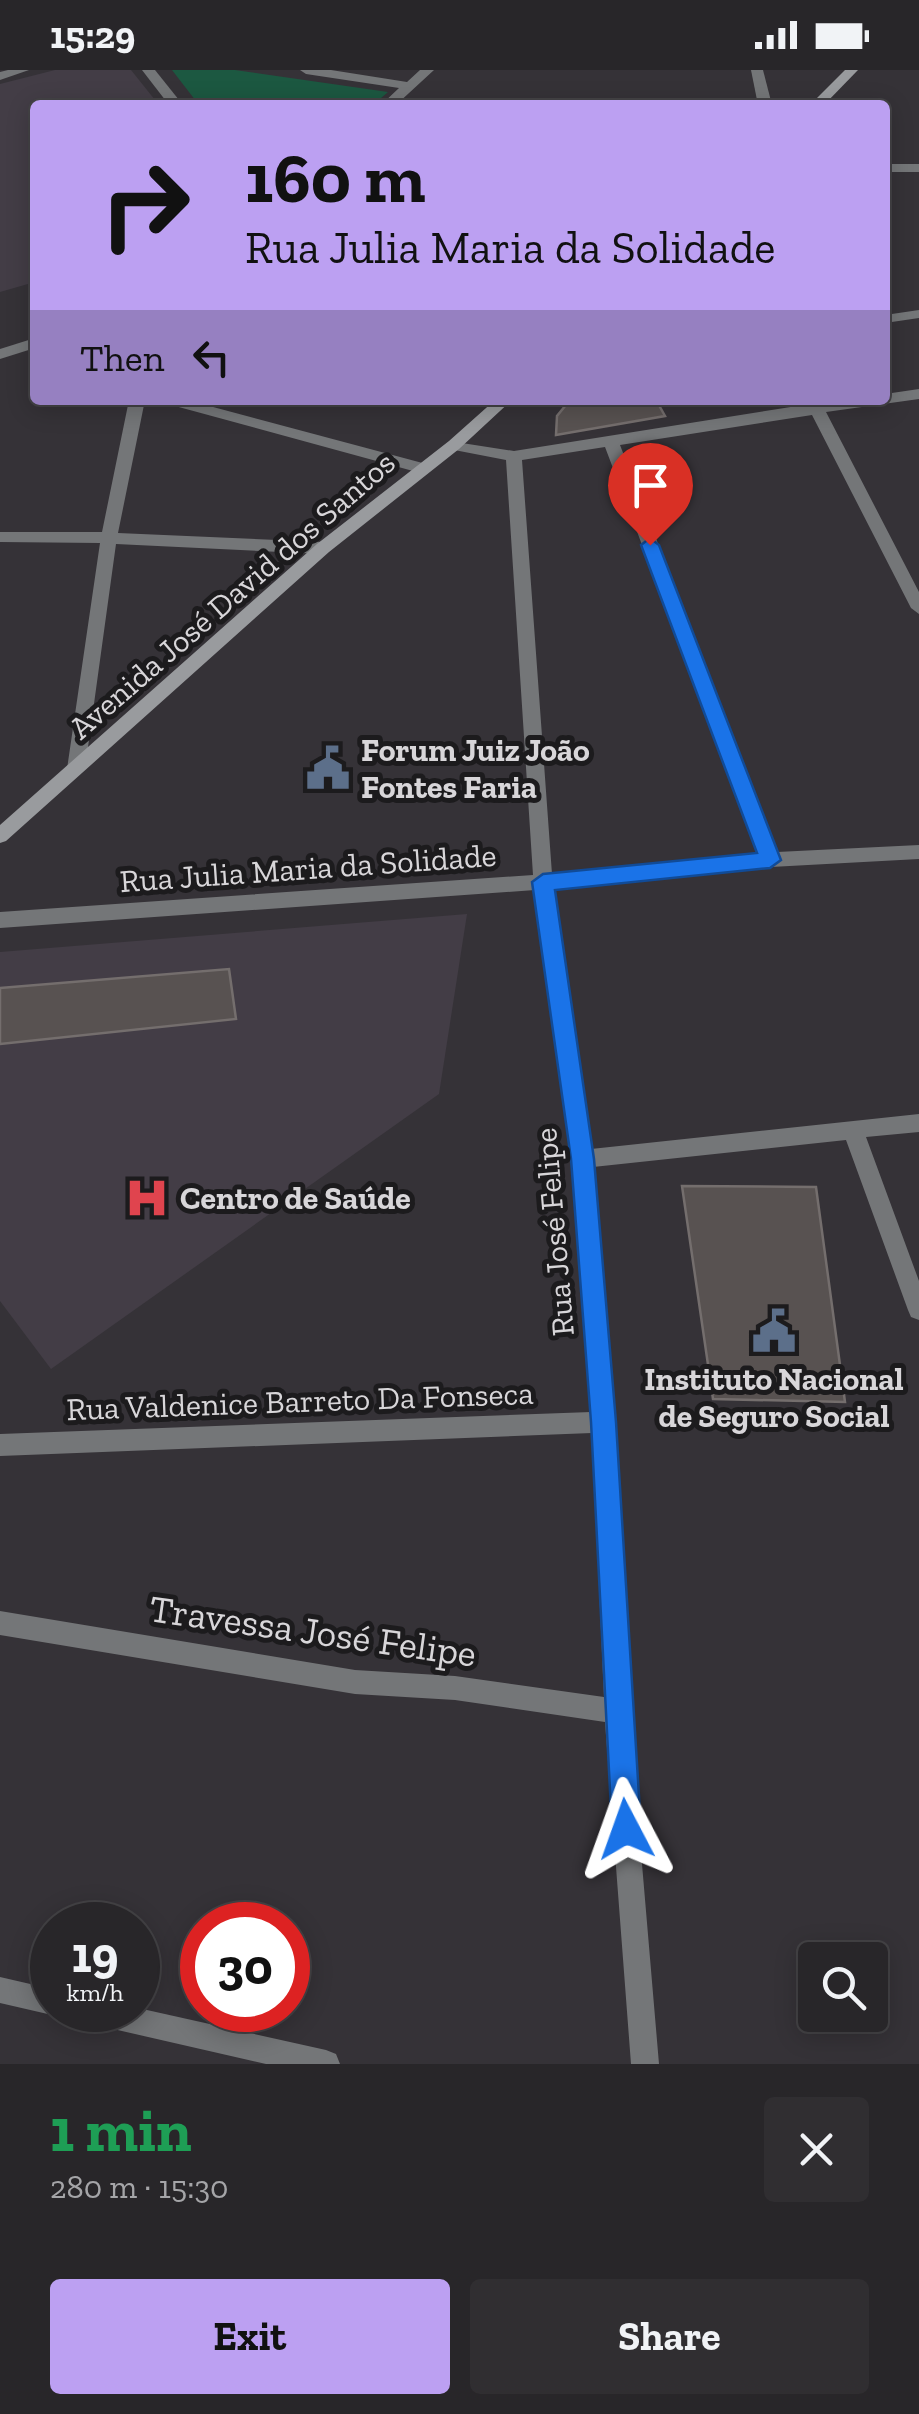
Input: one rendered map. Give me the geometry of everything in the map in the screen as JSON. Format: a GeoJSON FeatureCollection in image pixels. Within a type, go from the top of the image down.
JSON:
{"type":"FeatureCollection","features":[{"type":"Feature","properties":{"kind":"main road"},"geometry":{"type":"LineString","coordinates":[[822,100],[852,70]]}},
{"type":"Feature","properties":{"kind":"main road","name":"Avenida José David dos Santos"},"geometry":{"type":"LineString","coordinates":[[0,836],[323,548],[498,405]]}},
{"type":"Feature","properties":{"kind":"street"},"geometry":{"type":"LineString","coordinates":[[0,76],[23,70]]}},
{"type":"Feature","properties":{"kind":"street"},"geometry":{"type":"LineString","coordinates":[[148,70],[172,100]]}},
{"type":"Feature","properties":{"kind":"street"},"geometry":{"type":"LineString","coordinates":[[306,70],[410,86]]}},
{"type":"Feature","properties":{"kind":"street"},"geometry":{"type":"LineString","coordinates":[[394,100],[428,70]]}},
{"type":"Feature","properties":{"kind":"street"},"geometry":{"type":"LineString","coordinates":[[757,70],[764,100]]}},
{"type":"Feature","properties":{"kind":"street"},"geometry":{"type":"LineString","coordinates":[[890,168],[919,168]]}},
{"type":"Feature","properties":{"kind":"street"},"geometry":{"type":"LineString","coordinates":[[890,319],[919,314]]}},
{"type":"Feature","properties":{"kind":"street"},"geometry":{"type":"LineString","coordinates":[[0,354],[30,345]]}},
{"type":"Feature","properties":{"kind":"street"},"geometry":{"type":"LineString","coordinates":[[890,398],[919,394]]}},
{"type":"Feature","properties":{"kind":"street"},"geometry":{"type":"LineString","coordinates":[[76,769],[109,538],[136,405]]}},
{"type":"Feature","properties":{"kind":"street"},"geometry":{"type":"LineString","coordinates":[[187,405],[424,469]]}},
{"type":"Feature","properties":{"kind":"street"},"geometry":{"type":"LineString","coordinates":[[454,445],[514,456],[838,405]]}},
{"type":"Feature","properties":{"kind":"street"},"geometry":{"type":"LineString","coordinates":[[816,408],[919,608]]}},
{"type":"Feature","properties":{"kind":"street"},"geometry":{"type":"LineString","coordinates":[[610,440],[770,860]]}},
{"type":"Feature","properties":{"kind":"street","name":"Rua José Felipe"},"geometry":{"type":"LineString","coordinates":[[514,456],[543,882],[582,1159],[604,1422],[617,1712],[644,2064]]}},
{"type":"Feature","properties":{"kind":"street"},"geometry":{"type":"LineString","coordinates":[[0,537],[323,548]]}},
{"type":"Feature","properties":{"kind":"street","name":"Rua Julia Maria da Solidade"},"geometry":{"type":"LineString","coordinates":[[0,920],[543,882],[770,860],[919,852]]}},
{"type":"Feature","properties":{"kind":"street"},"geometry":{"type":"LineString","coordinates":[[582,1159],[919,1122]]}},
{"type":"Feature","properties":{"kind":"street"},"geometry":{"type":"LineString","coordinates":[[852,1128],[919,1310]]}},
{"type":"Feature","properties":{"kind":"street","name":"Rua Valdenice Barreto Da Fonseca"},"geometry":{"type":"LineString","coordinates":[[0,1445],[604,1422]]}},
{"type":"Feature","properties":{"kind":"street","name":"Travessa José Felipe"},"geometry":{"type":"LineString","coordinates":[[0,1623],[355,1682],[455,1688],[617,1712]]}},
{"type":"Feature","properties":{"kind":"street"},"geometry":{"type":"LineString","coordinates":[[0,1990],[30,1997]]}},
{"type":"Feature","properties":{"kind":"street"},"geometry":{"type":"LineString","coordinates":[[160,2026],[326,2064]]}},
{"type":"Feature","properties":{"kind":"shaded area"},"geometry":{"type":"Polygon","coordinates":[[[55,70],[131,70],[155,100],[30,100],[30,283],[0,292],[0,84],[55,70]]]}},
{"type":"Feature","properties":{"kind":"shaded area","name":"Centro de Saúde"},"geometry":{"type":"Polygon","coordinates":[[[467,914],[439,1094],[51,1369],[0,1301],[0,952],[467,914]]]}},
{"type":"Feature","properties":{"kind":"green space"},"geometry":{"type":"Polygon","coordinates":[[[172,70],[235,70],[388,92],[379,100],[195,100],[172,70]]]}},
{"type":"Feature","properties":{"kind":"building"},"geometry":{"type":"Polygon","coordinates":[[[566,405],[659,405],[665,416],[556,435],[557,416],[566,405]]]}},
{"type":"Feature","properties":{"kind":"building"},"geometry":{"type":"Polygon","coordinates":[[[229,969],[236,1019],[0,1044],[0,988],[229,969]]]}},
{"type":"Feature","properties":{"kind":"building"},"geometry":{"type":"Polygon","coordinates":[[[682,1186],[816,1187],[845,1402],[713,1399],[682,1186]]]}},
{"type":"Feature","properties":{"kind":"place","name":"Forum Juiz João Fontes Faria"},"geometry":{"type":"Point","coordinates":[328,768]}},
{"type":"Feature","properties":{"kind":"place","name":"Centro de Saúde"},"geometry":{"type":"Point","coordinates":[147,1198]}},
{"type":"Feature","properties":{"kind":"place","name":"Instituto Nacional de Seguro Social"},"geometry":{"type":"Point","coordinates":[774,1331]}},
{"type":"Feature","properties":{"kind":"route"},"geometry":{"type":"LineString","coordinates":[[626,1829],[604,1422],[582,1159],[543,882],[770,860],[650,545]]}}]}
